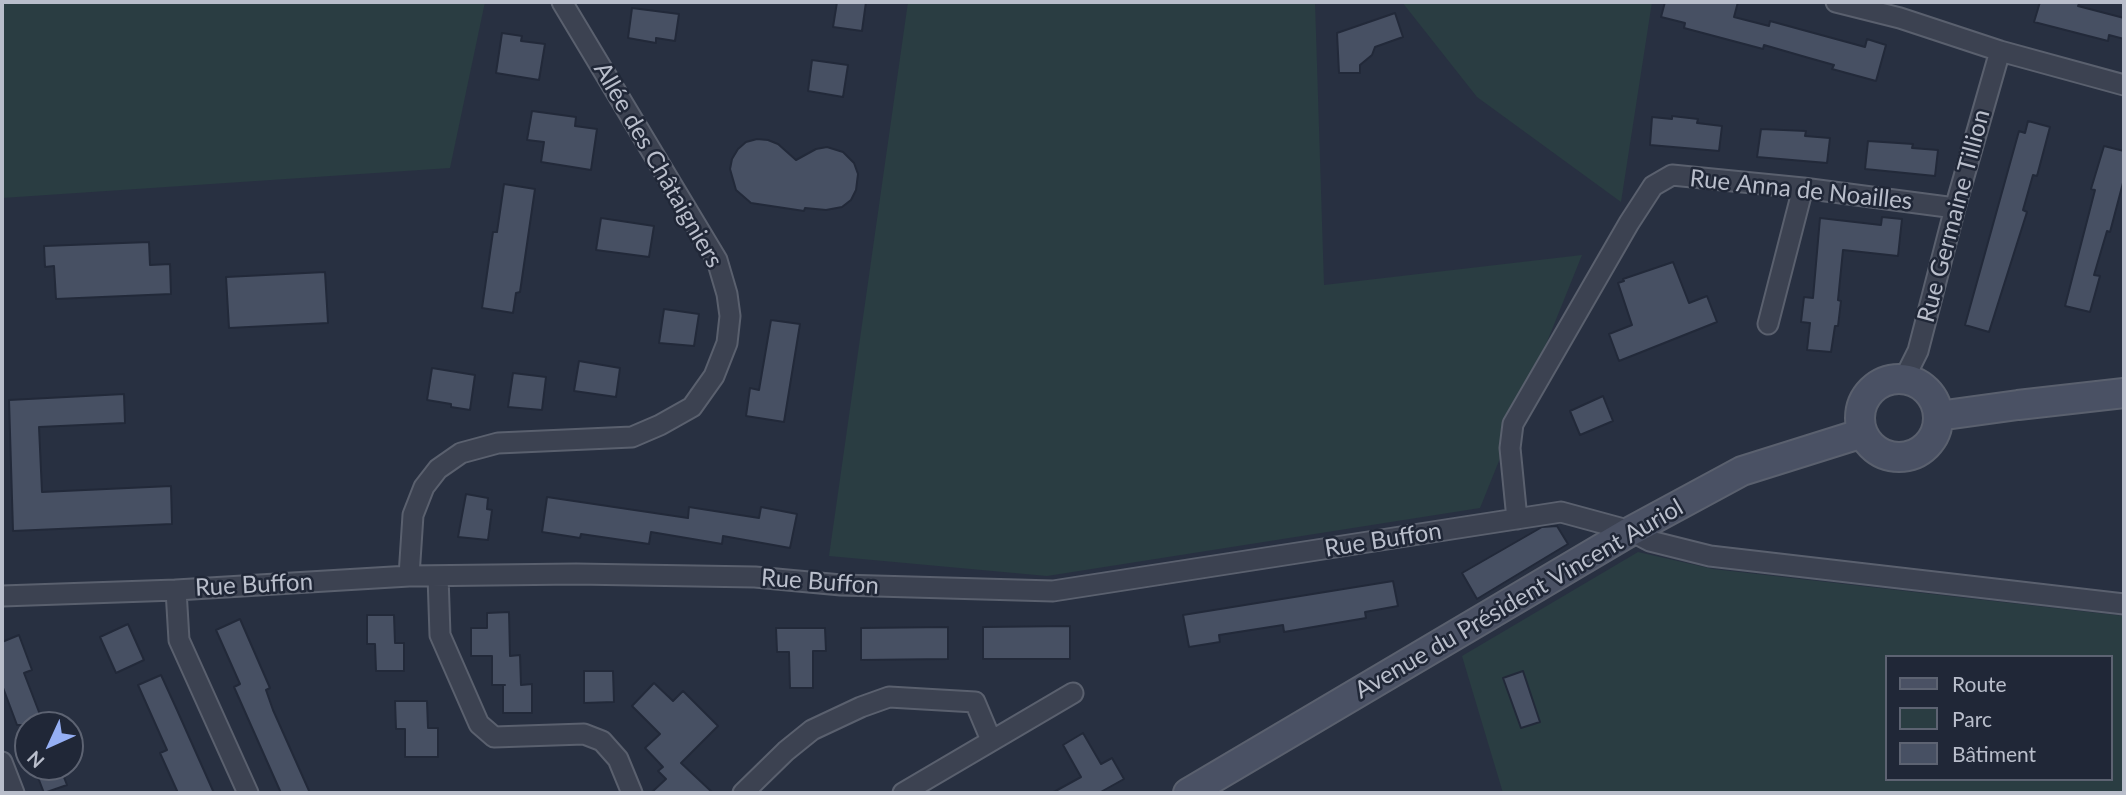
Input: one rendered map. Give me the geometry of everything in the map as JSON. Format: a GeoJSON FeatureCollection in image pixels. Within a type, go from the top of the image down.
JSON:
{"type":"FeatureCollection","features":[{"type":"Feature","properties":{"kind":"main road"},"geometry":{"type":"LineString","coordinates":[[1904,379],[1924,388],[1936,406],[1938,416],[1933,437],[1926,446],[1907,457],[1886,455],[1868,442],[1863,433],[1861,410],[1865,399],[1881,383],[1904,379]]}},
{"type":"Feature","properties":{"kind":"main road"},"geometry":{"type":"LineString","coordinates":[[1938,416],[2124,393]]}},
{"type":"Feature","properties":{"kind":"main road","name":"Avenue du Président Vincent Auriol"},"geometry":{"type":"LineString","coordinates":[[1188,793],[1631,531],[1742,471],[1863,433]]}},
{"type":"Feature","properties":{"kind":"street","name":"Allée des Châtaigniers"},"geometry":{"type":"LineString","coordinates":[[409,576],[413,515],[424,487],[438,469],[461,453],[498,443],[632,437],[660,425],[691,407],[714,376],[727,343],[730,316],[717,260],[562,2]]}},
{"type":"Feature","properties":{"kind":"street"},"geometry":{"type":"LineString","coordinates":[[1836,2],[1902,10],[2000,51],[2124,85]]}},
{"type":"Feature","properties":{"kind":"street","name":"Rue Germaine Tillion"},"geometry":{"type":"LineString","coordinates":[[1904,379],[1918,351],[2000,51]]}},
{"type":"Feature","properties":{"kind":"street","name":"Rue Anna de Noailles"},"geometry":{"type":"LineString","coordinates":[[1517,519],[1510,448],[1513,424],[1653,186],[1671,175],[1803,188],[1955,208]]}},
{"type":"Feature","properties":{"kind":"street"},"geometry":{"type":"LineString","coordinates":[[1768,324],[1803,188]]}},
{"type":"Feature","properties":{"kind":"street","name":"Rue Buffon"},"geometry":{"type":"LineString","coordinates":[[2,596],[176,590],[409,576],[576,575],[755,577],[841,585],[1053,591],[1561,512],[1631,531],[1650,541],[1710,556],[2124,604]]}},
{"type":"Feature","properties":{"kind":"street"},"geometry":{"type":"LineString","coordinates":[[438,576],[440,635],[479,724],[494,737],[583,734],[602,741],[618,759],[632,793]]}},
{"type":"Feature","properties":{"kind":"street"},"geometry":{"type":"LineString","coordinates":[[176,590],[179,640],[248,793]]}},
{"type":"Feature","properties":{"kind":"street"},"geometry":{"type":"LineString","coordinates":[[903,793],[1073,693]]}},
{"type":"Feature","properties":{"kind":"street"},"geometry":{"type":"LineString","coordinates":[[743,793],[812,730],[889,697],[975,702],[991,740]]}},
{"type":"Feature","properties":{"kind":"street"},"geometry":{"type":"LineString","coordinates":[[2,762],[14,793]]}},
{"type":"Feature","properties":{"kind":"green space"},"geometry":{"type":"Polygon","coordinates":[[[2,2],[485,2],[450,168],[2,198],[2,2]]]}},
{"type":"Feature","properties":{"kind":"green space"},"geometry":{"type":"Polygon","coordinates":[[[908,2],[1315,2],[1324,285],[1582,255],[1480,508],[1047,576],[829,556],[908,2]]]}},
{"type":"Feature","properties":{"kind":"green space"},"geometry":{"type":"Polygon","coordinates":[[[1402,2],[1652,2],[1621,202],[1477,97],[1402,2]]]}},
{"type":"Feature","properties":{"kind":"green space"},"geometry":{"type":"Polygon","coordinates":[[[1638,552],[1713,569],[2124,616],[2124,793],[1503,793],[1462,656],[1638,552]]]}},
{"type":"Feature","properties":{"kind":"building"},"geometry":{"type":"Polygon","coordinates":[[[837,2],[866,2],[862,31],[833,27],[837,2]]]}},
{"type":"Feature","properties":{"kind":"building"},"geometry":{"type":"Polygon","coordinates":[[[1665,2],[1738,2],[1734,17],[1769,26],[1770,21],[1865,47],[1867,39],[1886,45],[1876,81],[1832,69],[1834,65],[1764,45],[1763,49],[1684,28],[1685,23],[1661,17],[1665,2]]]}},
{"type":"Feature","properties":{"kind":"building"},"geometry":{"type":"Polygon","coordinates":[[[2040,2],[2080,2],[2078,6],[2124,18],[2124,39],[2109,35],[2108,41],[2034,22],[2040,2]]]}},
{"type":"Feature","properties":{"kind":"building"},"geometry":{"type":"Polygon","coordinates":[[[632,8],[679,14],[675,41],[656,38],[656,43],[628,38],[632,8]]]}},
{"type":"Feature","properties":{"kind":"building"},"geometry":{"type":"Polygon","coordinates":[[[1395,13],[1403,37],[1375,47],[1372,55],[1360,65],[1360,73],[1339,73],[1337,33],[1395,13]]]}},
{"type":"Feature","properties":{"kind":"building"},"geometry":{"type":"Polygon","coordinates":[[[502,33],[522,36],[521,41],[545,44],[539,80],[496,73],[502,33]]]}},
{"type":"Feature","properties":{"kind":"building"},"geometry":{"type":"Polygon","coordinates":[[[812,60],[848,65],[843,97],[808,91],[812,60]]]}},
{"type":"Feature","properties":{"kind":"building"},"geometry":{"type":"Polygon","coordinates":[[[532,111],[576,117],[575,126],[597,129],[591,170],[541,162],[544,142],[527,140],[532,111]]]}},
{"type":"Feature","properties":{"kind":"building"},"geometry":{"type":"Polygon","coordinates":[[[1672,116],[1698,119],[1697,123],[1722,126],[1719,151],[1650,145],[1652,117],[1672,119],[1672,116]]]}},
{"type":"Feature","properties":{"kind":"building"},"geometry":{"type":"Polygon","coordinates":[[[2028,121],[2050,127],[2037,176],[2033,175],[2023,210],[2027,212],[1989,332],[1965,325],[2019,131],[2025,133],[2028,121]]]}},
{"type":"Feature","properties":{"kind":"building"},"geometry":{"type":"Polygon","coordinates":[[[1761,129],[1806,131],[1805,136],[1830,138],[1827,163],[1757,157],[1761,129]]]}},
{"type":"Feature","properties":{"kind":"building"},"geometry":{"type":"Polygon","coordinates":[[[757,139],[778,144],[796,160],[816,149],[827,147],[843,152],[854,163],[858,174],[856,190],[851,200],[842,207],[826,210],[805,208],[804,211],[751,203],[736,190],[730,169],[738,149],[746,142],[757,139]]]}},
{"type":"Feature","properties":{"kind":"building"},"geometry":{"type":"Polygon","coordinates":[[[1868,141],[1913,144],[1912,148],[1938,150],[1935,176],[1865,169],[1868,141]]]}},
{"type":"Feature","properties":{"kind":"building"},"geometry":{"type":"Polygon","coordinates":[[[2104,146],[2124,151],[2124,179],[2110,232],[2107,231],[2094,275],[2100,276],[2090,312],[2065,306],[2095,190],[2091,189],[2104,146]]]}},
{"type":"Feature","properties":{"kind":"building"},"geometry":{"type":"Polygon","coordinates":[[[504,184],[535,189],[520,292],[516,293],[513,313],[482,308],[493,232],[497,232],[504,184]]]}},
{"type":"Feature","properties":{"kind":"building"},"geometry":{"type":"Polygon","coordinates":[[[1882,217],[1902,219],[1898,256],[1843,250],[1838,300],[1841,301],[1831,352],[1807,350],[1810,323],[1801,322],[1804,297],[1813,298],[1820,218],[1881,225],[1882,217]]]}},
{"type":"Feature","properties":{"kind":"building"},"geometry":{"type":"Polygon","coordinates":[[[601,218],[654,226],[649,257],[596,250],[601,218]]]}},
{"type":"Feature","properties":{"kind":"building"},"geometry":{"type":"Polygon","coordinates":[[[149,242],[150,265],[170,264],[171,294],[56,299],[54,266],[45,267],[44,246],[149,242]]]}},
{"type":"Feature","properties":{"kind":"building"},"geometry":{"type":"Polygon","coordinates":[[[1673,262],[1689,303],[1707,296],[1717,322],[1619,361],[1609,334],[1632,325],[1618,283],[1673,262]]]}},
{"type":"Feature","properties":{"kind":"building"},"geometry":{"type":"Polygon","coordinates":[[[325,272],[328,323],[229,328],[226,277],[325,272]]]}},
{"type":"Feature","properties":{"kind":"building"},"geometry":{"type":"Polygon","coordinates":[[[664,309],[699,314],[694,346],[659,343],[664,309]]]}},
{"type":"Feature","properties":{"kind":"building"},"geometry":{"type":"Polygon","coordinates":[[[771,320],[800,324],[784,422],[746,416],[750,388],[759,390],[771,320]]]}},
{"type":"Feature","properties":{"kind":"building"},"geometry":{"type":"Polygon","coordinates":[[[579,361],[620,368],[616,397],[574,391],[579,361]]]}},
{"type":"Feature","properties":{"kind":"building"},"geometry":{"type":"Polygon","coordinates":[[[432,368],[475,375],[470,410],[427,400],[432,368]]]}},
{"type":"Feature","properties":{"kind":"building"},"geometry":{"type":"Polygon","coordinates":[[[513,373],[546,377],[542,410],[508,407],[513,373]]]}},
{"type":"Feature","properties":{"kind":"building"},"geometry":{"type":"Polygon","coordinates":[[[124,394],[125,423],[39,427],[42,492],[171,486],[172,524],[13,531],[9,400],[124,394]]]}},
{"type":"Feature","properties":{"kind":"building"},"geometry":{"type":"Polygon","coordinates":[[[1603,396],[1613,421],[1580,435],[1570,411],[1603,396]]]}},
{"type":"Feature","properties":{"kind":"building"},"geometry":{"type":"Polygon","coordinates":[[[466,494],[488,498],[487,509],[492,510],[488,540],[458,537],[466,494]]]}},
{"type":"Feature","properties":{"kind":"building"},"geometry":{"type":"Polygon","coordinates":[[[547,497],[688,518],[689,507],[759,518],[761,507],[797,514],[790,548],[723,536],[722,544],[651,532],[649,544],[581,534],[580,538],[542,532],[547,497]]]}},
{"type":"Feature","properties":{"kind":"building"},"geometry":{"type":"Polygon","coordinates":[[[1557,526],[1568,544],[1477,599],[1462,573],[1542,527],[1557,526]]]}},
{"type":"Feature","properties":{"kind":"building"},"geometry":{"type":"Polygon","coordinates":[[[1393,581],[1398,606],[1365,612],[1366,618],[1284,632],[1283,625],[1219,635],[1220,642],[1189,647],[1183,615],[1393,581]]]}},
{"type":"Feature","properties":{"kind":"building"},"geometry":{"type":"Polygon","coordinates":[[[509,612],[510,656],[520,655],[521,685],[532,684],[532,713],[503,713],[503,685],[492,685],[492,656],[471,656],[471,628],[487,628],[487,613],[509,612]]]}},
{"type":"Feature","properties":{"kind":"building"},"geometry":{"type":"Polygon","coordinates":[[[367,615],[394,615],[395,643],[404,643],[404,671],[376,671],[375,644],[367,644],[367,615]]]}},
{"type":"Feature","properties":{"kind":"building"},"geometry":{"type":"Polygon","coordinates":[[[240,619],[270,688],[266,690],[273,710],[310,793],[281,793],[234,687],[240,684],[216,630],[240,619]]]}},
{"type":"Feature","properties":{"kind":"building"},"geometry":{"type":"Polygon","coordinates":[[[128,624],[144,660],[116,673],[100,637],[128,624]]]}},
{"type":"Feature","properties":{"kind":"building"},"geometry":{"type":"Polygon","coordinates":[[[1070,626],[1070,659],[983,659],[983,627],[1070,626]]]}},
{"type":"Feature","properties":{"kind":"building"},"geometry":{"type":"Polygon","coordinates":[[[948,627],[948,659],[861,660],[861,628],[948,627]]]}},
{"type":"Feature","properties":{"kind":"building"},"geometry":{"type":"Polygon","coordinates":[[[776,628],[825,628],[826,651],[813,651],[813,688],[790,688],[789,652],[777,652],[776,628]]]}},
{"type":"Feature","properties":{"kind":"building"},"geometry":{"type":"Polygon","coordinates":[[[19,635],[32,670],[24,673],[39,711],[14,711],[14,717],[2,685],[2,642],[19,635]]]}},
{"type":"Feature","properties":{"kind":"building"},"geometry":{"type":"Polygon","coordinates":[[[584,671],[613,671],[614,702],[584,703],[584,671]]]}},
{"type":"Feature","properties":{"kind":"building"},"geometry":{"type":"Polygon","coordinates":[[[1523,671],[1540,722],[1521,728],[1503,678],[1523,671]]]}},
{"type":"Feature","properties":{"kind":"building"},"geometry":{"type":"Polygon","coordinates":[[[161,675],[214,793],[178,793],[160,753],[167,750],[138,685],[161,675]]]}},
{"type":"Feature","properties":{"kind":"building"},"geometry":{"type":"Polygon","coordinates":[[[654,683],[673,701],[683,691],[718,726],[681,763],[713,793],[651,793],[666,779],[658,771],[663,767],[645,748],[660,734],[632,706],[654,683]]]}},
{"type":"Feature","properties":{"kind":"building"},"geometry":{"type":"Polygon","coordinates":[[[395,701],[427,701],[428,728],[438,728],[438,757],[405,757],[405,729],[396,729],[395,701]]]}},
{"type":"Feature","properties":{"kind":"building"},"geometry":{"type":"Polygon","coordinates":[[[1083,733],[1101,764],[1112,758],[1124,779],[1099,793],[1052,793],[1081,777],[1063,745],[1083,733]]]}},
{"type":"Feature","properties":{"kind":"building"},"geometry":{"type":"Polygon","coordinates":[[[39,781],[65,781],[67,785],[44,793],[39,781]]]}}]}
